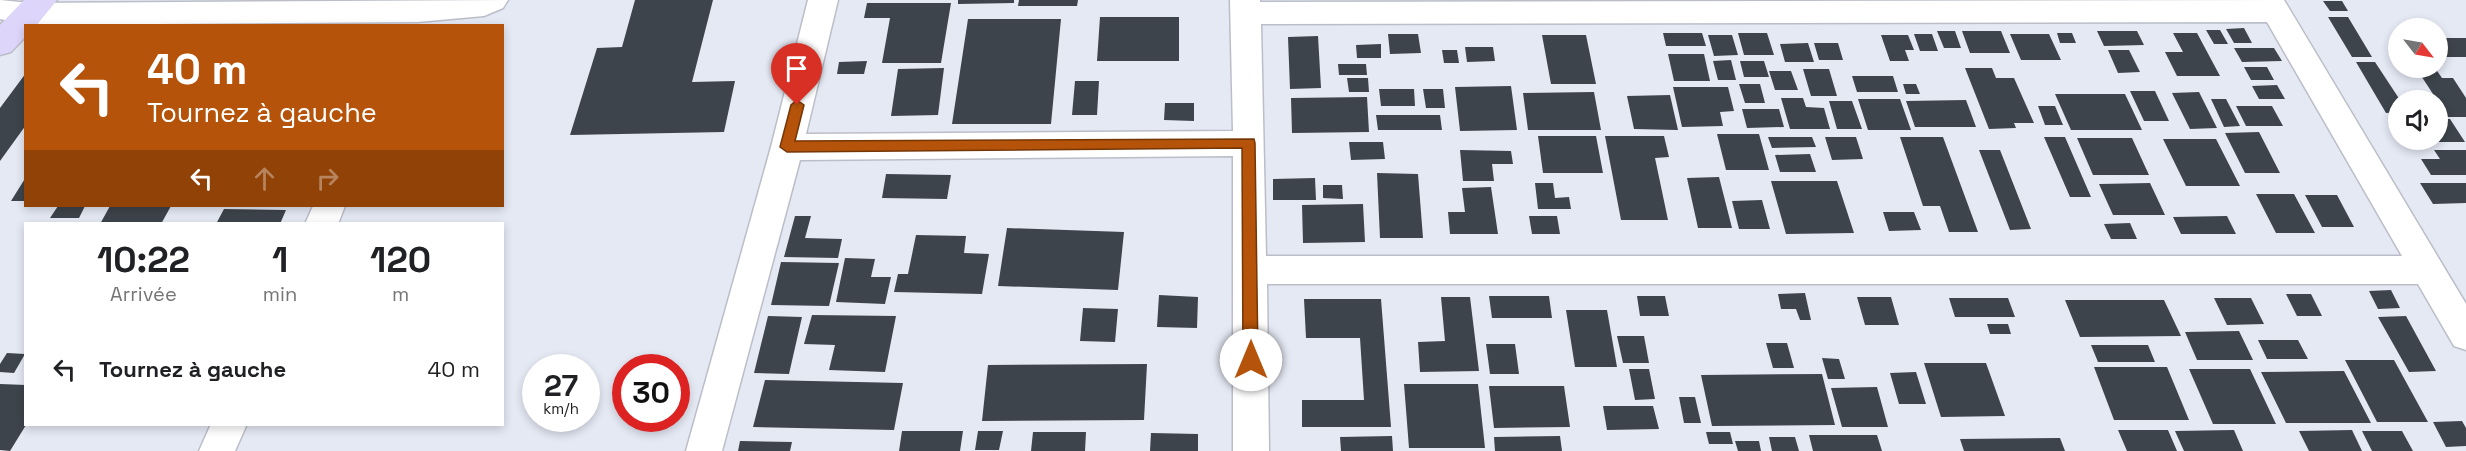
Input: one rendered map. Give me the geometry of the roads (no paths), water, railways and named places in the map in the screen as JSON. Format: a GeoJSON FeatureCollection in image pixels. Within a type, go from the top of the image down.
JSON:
{"type":"FeatureCollection","features":[{"type":"Feature","properties":{"kind":"street"},"geometry":{"type":"LineString","coordinates":[[0,8],[36,7],[415,18],[484,5],[493,0]]}},
{"type":"Feature","properties":{"kind":"street"},"geometry":{"type":"LineString","coordinates":[[704,451],[787,147],[823,0]]}},
{"type":"Feature","properties":{"kind":"street"},"geometry":{"type":"LineString","coordinates":[[1251,451],[1249,143],[1245,6],[2272,6],[2466,335]]}},
{"type":"Feature","properties":{"kind":"street"},"geometry":{"type":"LineString","coordinates":[[0,44],[36,7]]}},
{"type":"Feature","properties":{"kind":"street"},"geometry":{"type":"LineString","coordinates":[[787,147],[1249,143]]}},
{"type":"Feature","properties":{"kind":"street"},"geometry":{"type":"LineString","coordinates":[[322,222],[329,207]]}},
{"type":"Feature","properties":{"kind":"street"},"geometry":{"type":"LineString","coordinates":[[1250,270],[2428,270]]}},
{"type":"Feature","properties":{"kind":"street"},"geometry":{"type":"LineString","coordinates":[[217,451],[228,426]]}}]}
